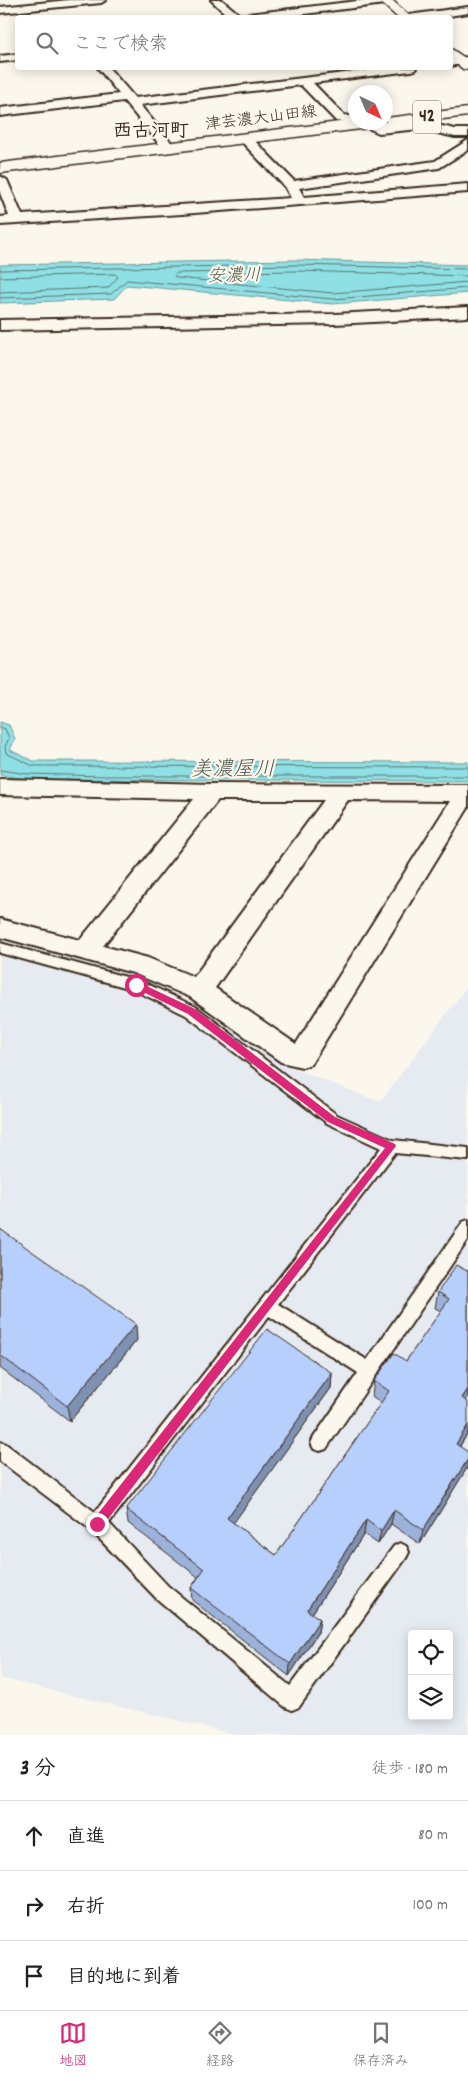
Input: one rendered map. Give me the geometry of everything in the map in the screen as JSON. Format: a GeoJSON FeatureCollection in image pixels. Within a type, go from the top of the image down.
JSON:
{"type":"FeatureCollection","features":[{"type":"Feature","properties":{"kind":"main road"},"geometry":{"type":"LineString","coordinates":[[384,0],[403,15]]}},
{"type":"Feature","properties":{"kind":"main road","name":"42"},"geometry":{"type":"LineString","coordinates":[[393,111],[468,103]]}},
{"type":"Feature","properties":{"kind":"main road","name":"42"},"geometry":{"type":"LineString","coordinates":[[393,121],[468,112]]}},
{"type":"Feature","properties":{"kind":"main road","name":"津芸濃大山田線"},"geometry":{"type":"LineString","coordinates":[[0,168],[348,117]]}},
{"type":"Feature","properties":{"kind":"main road","name":"津芸濃大山田線"},"geometry":{"type":"LineString","coordinates":[[0,160],[166,143],[245,138],[348,124]]}},
{"type":"Feature","properties":{"kind":"street"},"geometry":{"type":"LineString","coordinates":[[0,10],[49,2],[101,0]]}},
{"type":"Feature","properties":{"kind":"street"},"geometry":{"type":"LineString","coordinates":[[216,0],[234,15]]}},
{"type":"Feature","properties":{"kind":"street"},"geometry":{"type":"LineString","coordinates":[[264,15],[384,0]]}},
{"type":"Feature","properties":{"kind":"street"},"geometry":{"type":"LineString","coordinates":[[460,0],[468,4]]}},
{"type":"Feature","properties":{"kind":"street"},"geometry":{"type":"LineString","coordinates":[[49,2],[60,15]]}},
{"type":"Feature","properties":{"kind":"street"},"geometry":{"type":"LineString","coordinates":[[308,10],[314,15]]}},
{"type":"Feature","properties":{"kind":"street"},"geometry":{"type":"LineString","coordinates":[[430,15],[468,10]]}},
{"type":"Feature","properties":{"kind":"street"},"geometry":{"type":"LineString","coordinates":[[0,59],[15,57]]}},
{"type":"Feature","properties":{"kind":"street"},"geometry":{"type":"LineString","coordinates":[[105,70],[166,143]]}},
{"type":"Feature","properties":{"kind":"street"},"geometry":{"type":"LineString","coordinates":[[294,70],[340,118],[348,119]]}},
{"type":"Feature","properties":{"kind":"street"},"geometry":{"type":"LineString","coordinates":[[0,112],[130,100],[394,70]]}},
{"type":"Feature","properties":{"kind":"street"},"geometry":{"type":"LineString","coordinates":[[393,128],[420,125],[455,133],[468,133]]}},
{"type":"Feature","properties":{"kind":"street"},"geometry":{"type":"LineString","coordinates":[[245,138],[291,185],[299,201]]}},
{"type":"Feature","properties":{"kind":"street"},"geometry":{"type":"LineString","coordinates":[[291,185],[439,164],[468,144]]}},
{"type":"Feature","properties":{"kind":"street"},"geometry":{"type":"LineString","coordinates":[[0,180],[9,197],[17,220]]}},
{"type":"Feature","properties":{"kind":"street"},"geometry":{"type":"LineString","coordinates":[[0,221],[468,188]]}},
{"type":"Feature","properties":{"kind":"street"},"geometry":{"type":"LineString","coordinates":[[0,325],[335,319],[468,312]]}},
{"type":"Feature","properties":{"kind":"street"},"geometry":{"type":"LineString","coordinates":[[0,336],[378,329],[468,324]]}},
{"type":"Feature","properties":{"kind":"street"},"geometry":{"type":"LineString","coordinates":[[0,787],[212,792],[467,794]]}},
{"type":"Feature","properties":{"kind":"street"},"geometry":{"type":"LineString","coordinates":[[86,950],[212,792]]}},
{"type":"Feature","properties":{"kind":"street"},"geometry":{"type":"LineString","coordinates":[[199,990],[341,792]]}},
{"type":"Feature","properties":{"kind":"street"},"geometry":{"type":"LineString","coordinates":[[0,928],[139,965],[199,990],[290,1054],[302,1056],[467,794]]}},
{"type":"Feature","properties":{"kind":"lane"},"geometry":{"type":"LineString","coordinates":[[0,948],[136,985],[191,1011],[332,1119],[392,1146],[468,1154]]}},
{"type":"Feature","properties":{"kind":"lane"},"geometry":{"type":"LineString","coordinates":[[97,1524],[392,1146]]}},
{"type":"Feature","properties":{"kind":"lane"},"geometry":{"type":"LineString","coordinates":[[320,1443],[468,1227]]}},
{"type":"Feature","properties":{"kind":"lane"},"geometry":{"type":"LineString","coordinates":[[267,1306],[369,1371]]}},
{"type":"Feature","properties":{"kind":"lane"},"geometry":{"type":"LineString","coordinates":[[0,1450],[97,1524],[162,1592],[292,1700],[400,1552]]}},
{"type":"Feature","properties":{"kind":"shaded area"},"geometry":{"type":"Polygon","coordinates":[[[0,939],[138,976],[197,1005],[290,1067],[380,1102],[468,985],[468,1735],[238,1735],[0,1678],[0,939]]]}},
{"type":"Feature","properties":{"kind":"water","name":"安濃川"},"geometry":{"type":"Polygon","coordinates":[[[296,260],[468,265],[468,293],[333,304],[127,285],[114,299],[0,303],[0,265],[296,260]]]}},
{"type":"Feature","properties":{"kind":"water","name":"美濃屋川"},"geometry":{"type":"Polygon","coordinates":[[[0,722],[9,725],[15,739],[10,750],[33,761],[468,762],[468,781],[27,779],[0,775],[0,722]]]}},
{"type":"Feature","properties":{"kind":"building"},"geometry":{"type":"Polygon","coordinates":[[[0,1229],[136,1324],[67,1406],[0,1355],[0,1229]]]}},
{"type":"Feature","properties":{"kind":"building"},"geometry":{"type":"Polygon","coordinates":[[[456,1265],[468,1270],[468,1389],[462,1398],[468,1402],[468,1425],[456,1444],[468,1452],[468,1459],[423,1530],[394,1510],[381,1531],[366,1520],[307,1610],[320,1619],[290,1664],[191,1588],[204,1569],[126,1509],[267,1329],[332,1373],[227,1518],[276,1555],[389,1391],[374,1381],[394,1353],[406,1361],[449,1299],[438,1292],[456,1265]]]}},
{"type":"Feature","properties":{"kind":"district","name":"西古河町"},"geometry":{"type":"Point","coordinates":[151,132]}},
{"type":"Feature","properties":{"kind":"route"},"geometry":{"type":"LineString","coordinates":[[97,1524],[392,1146],[332,1119],[191,1011],[136,985]]}}]}
